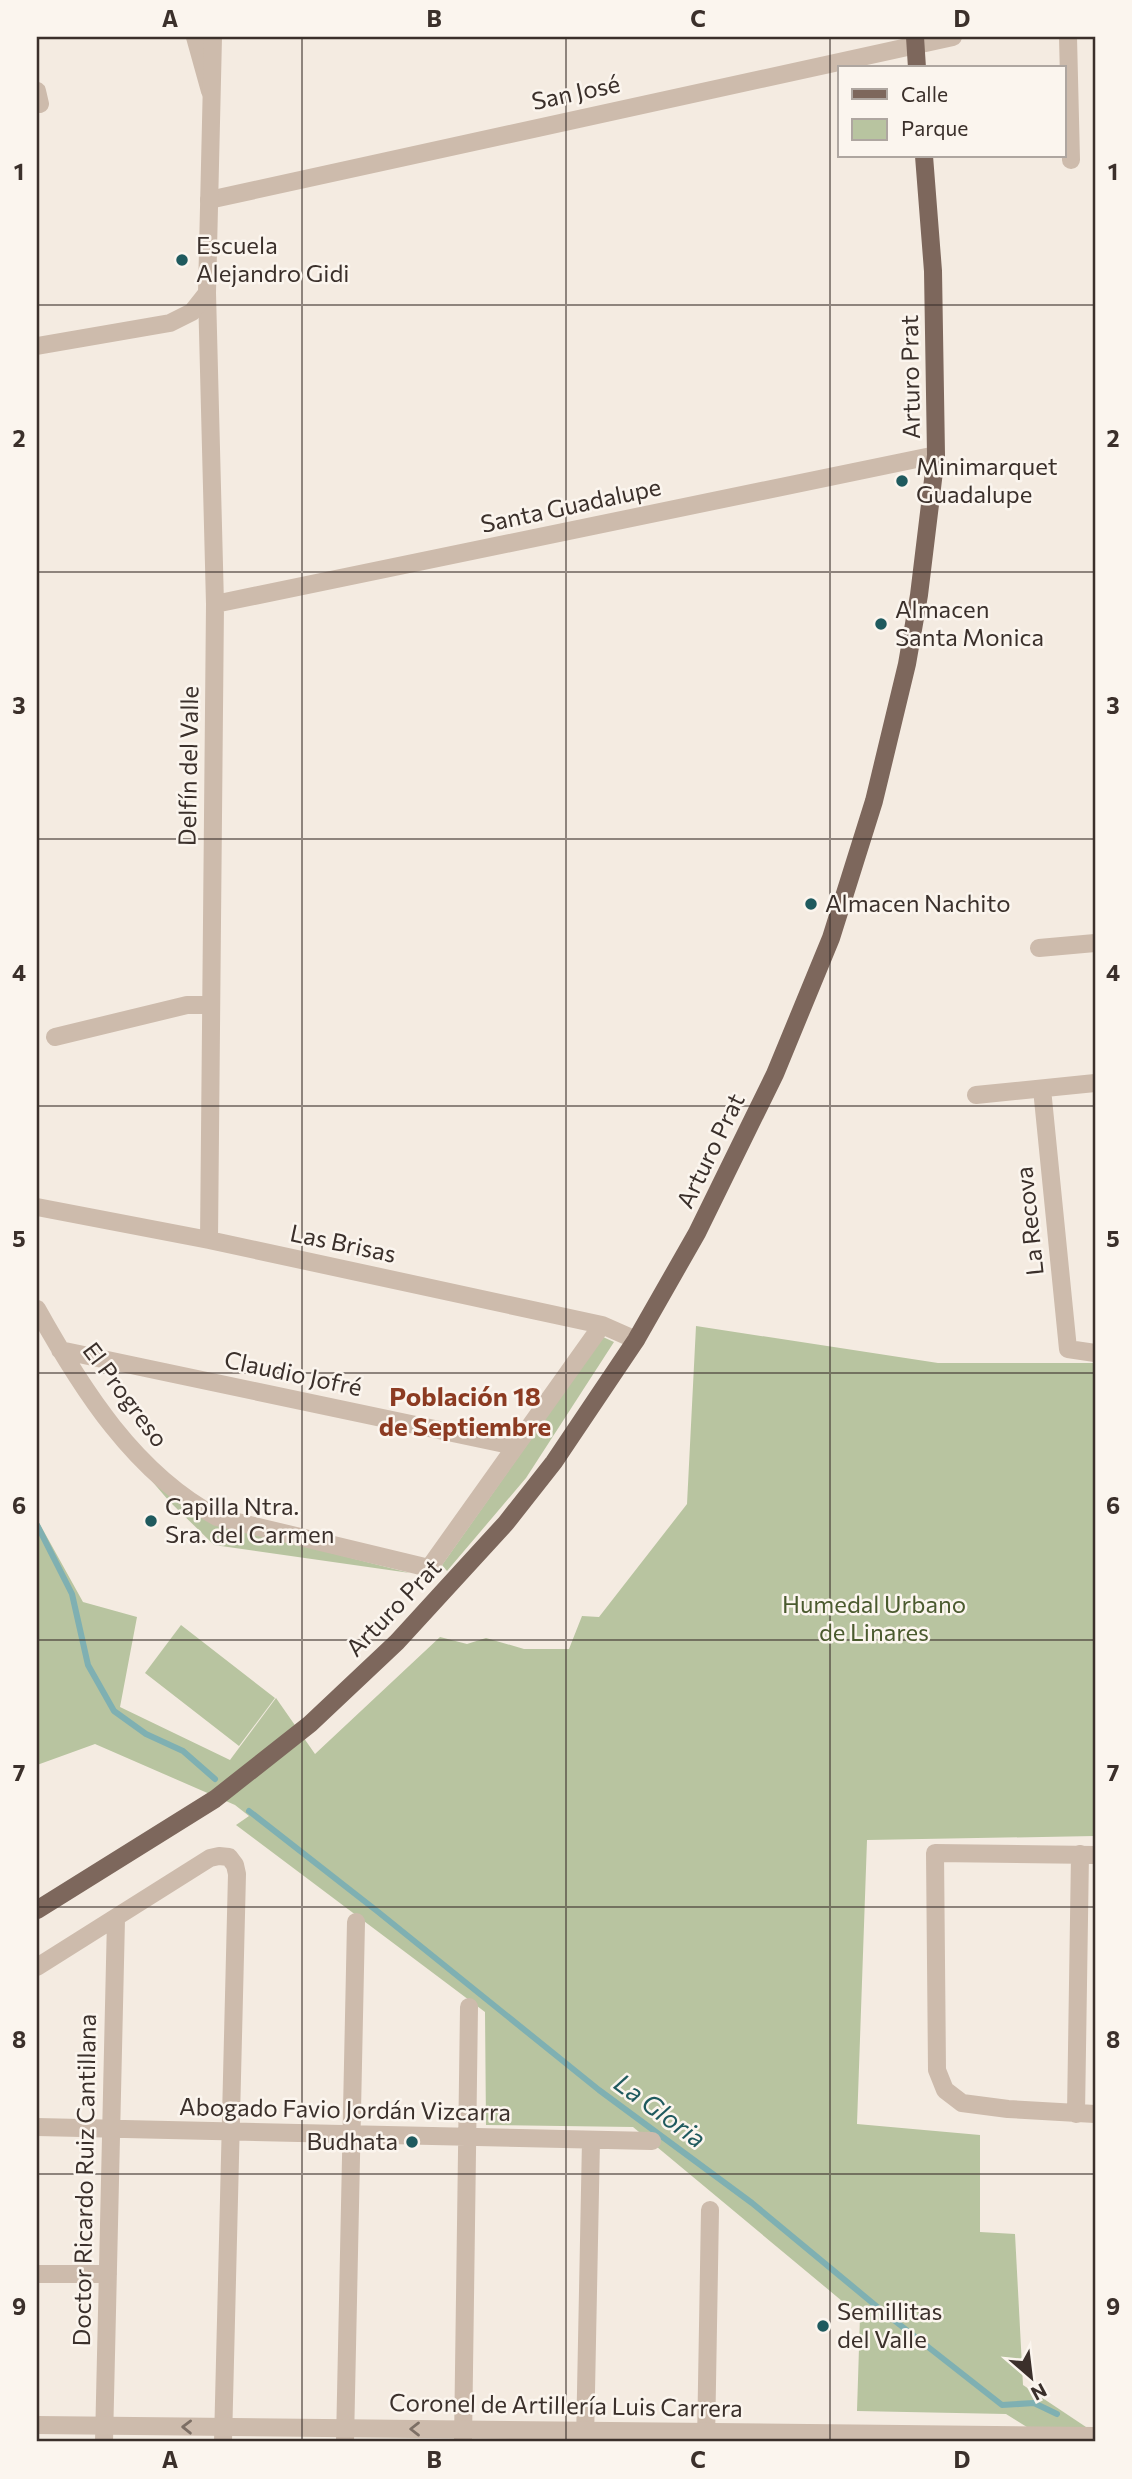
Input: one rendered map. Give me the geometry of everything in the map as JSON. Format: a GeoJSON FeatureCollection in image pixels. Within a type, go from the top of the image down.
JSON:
{"type":"FeatureCollection","features":[{"type":"Feature","properties":{"kind":"main road"},"geometry":{"type":"LineString","coordinates":[[915,40],[917,66]]}},
{"type":"Feature","properties":{"kind":"main road","name":"Arturo Prat"},"geometry":{"type":"LineString","coordinates":[[37,1910],[215,1799],[281,1749],[370,1669],[455,1581],[506,1523],[578,1430],[636,1340],[697,1233],[770,1085],[822,961],[854,869],[886,756],[907,664],[923,572],[936,455],[933,271],[924,158]]}},
{"type":"Feature","properties":{"kind":"street"},"geometry":{"type":"LineString","coordinates":[[195,37],[212,96]]}},
{"type":"Feature","properties":{"kind":"street","name":"Delfín del Valle"},"geometry":{"type":"LineString","coordinates":[[209,1240],[215,604],[207,293],[213,37]]}},
{"type":"Feature","properties":{"kind":"street","name":"San José"},"geometry":{"type":"LineString","coordinates":[[209,200],[915,40],[953,37]]}},
{"type":"Feature","properties":{"kind":"street"},"geometry":{"type":"LineString","coordinates":[[1068,37],[1071,160]]}},
{"type":"Feature","properties":{"kind":"street"},"geometry":{"type":"LineString","coordinates":[[37,346],[170,323],[192,312],[207,293]]}},
{"type":"Feature","properties":{"kind":"street","name":"Santa Guadalupe"},"geometry":{"type":"LineString","coordinates":[[215,604],[936,455]]}},
{"type":"Feature","properties":{"kind":"street"},"geometry":{"type":"LineString","coordinates":[[1039,948],[1095,943]]}},
{"type":"Feature","properties":{"kind":"street"},"geometry":{"type":"LineString","coordinates":[[55,1037],[187,1005],[211,1005]]}},
{"type":"Feature","properties":{"kind":"street"},"geometry":{"type":"LineString","coordinates":[[976,1095],[1095,1083]]}},
{"type":"Feature","properties":{"kind":"street","name":"La Recova"},"geometry":{"type":"LineString","coordinates":[[1042,1088],[1068,1349],[1095,1353]]}},
{"type":"Feature","properties":{"kind":"street","name":"Las Brisas"},"geometry":{"type":"LineString","coordinates":[[37,1207],[209,1240],[602,1325],[636,1340]]}},
{"type":"Feature","properties":{"kind":"street","name":"El Progreso"},"geometry":{"type":"LineString","coordinates":[[37,1309],[60,1350],[125,1441],[163,1480],[199,1508],[217,1517],[429,1568]]}},
{"type":"Feature","properties":{"kind":"street","name":"Arturo Prat"},"geometry":{"type":"LineString","coordinates":[[429,1568],[602,1325]]}},
{"type":"Feature","properties":{"kind":"street","name":"Claudio Jofré"},"geometry":{"type":"LineString","coordinates":[[60,1350],[515,1446]]}},
{"type":"Feature","properties":{"kind":"street"},"geometry":{"type":"LineString","coordinates":[[1076,2115],[1088,1854],[935,1853],[937,2070],[945,2090],[962,2103],[1076,2115],[1095,2115]]}},
{"type":"Feature","properties":{"kind":"street"},"geometry":{"type":"LineString","coordinates":[[37,1967],[210,1858],[229,1857],[235,1865],[237,1874],[223,2435]]}},
{"type":"Feature","properties":{"kind":"street","name":"Doctor Ricardo Ruiz Cantillana"},"geometry":{"type":"LineString","coordinates":[[104,2434],[116,1919]]}},
{"type":"Feature","properties":{"kind":"street"},"geometry":{"type":"LineString","coordinates":[[345,2435],[356,1922]]}},
{"type":"Feature","properties":{"kind":"street"},"geometry":{"type":"LineString","coordinates":[[463,2436],[469,2007]]}},
{"type":"Feature","properties":{"kind":"street","name":"Abogado Favio Jordán Vizcarra"},"geometry":{"type":"LineString","coordinates":[[37,2127],[652,2141]]}},
{"type":"Feature","properties":{"kind":"street"},"geometry":{"type":"LineString","coordinates":[[585,2437],[591,2140]]}},
{"type":"Feature","properties":{"kind":"street"},"geometry":{"type":"LineString","coordinates":[[706,2437],[710,2210]]}},
{"type":"Feature","properties":{"kind":"street"},"geometry":{"type":"LineString","coordinates":[[37,2274],[108,2274]]}},
{"type":"Feature","properties":{"kind":"street","name":"Coronel de Artillería Luis Carrera"},"geometry":{"type":"LineString","coordinates":[[37,2425],[104,2434],[830,2438],[1095,2436]]}},
{"type":"Feature","properties":{"kind":"green space","name":"Humedal Urbano de Linares"},"geometry":{"type":"Polygon","coordinates":[[[696,1326],[938,1363],[1095,1363],[1095,1836],[867,1840],[857,2124],[980,2135],[980,2232],[1015,2234],[1023,2385],[1095,2433],[1051,2442],[1006,2414],[857,2411],[860,2316],[633,2127],[486,2125],[485,2012],[236,1825],[249,1816],[235,1805],[95,1744],[37,1765],[37,1519],[83,1602],[137,1617],[120,1707],[230,1760],[276,1698],[315,1754],[440,1637],[467,1644],[486,1638],[524,1649],[569,1649],[582,1616],[599,1617],[687,1504],[696,1326]]]}},
{"type":"Feature","properties":{"kind":"green space"},"geometry":{"type":"Polygon","coordinates":[[[603,1337],[614,1342],[526,1478],[447,1571],[442,1565],[603,1337]]]}},
{"type":"Feature","properties":{"kind":"green space"},"geometry":{"type":"Polygon","coordinates":[[[126,1451],[218,1524],[410,1573],[214,1545],[169,1501],[126,1451]]]}},
{"type":"Feature","properties":{"kind":"green space"},"geometry":{"type":"Polygon","coordinates":[[[181,1625],[275,1698],[239,1746],[145,1673],[181,1625]]]}},
{"type":"Feature","properties":{"kind":"waterway"},"geometry":{"type":"LineString","coordinates":[[37,1525],[72,1594],[88,1665],[114,1711],[146,1734],[183,1751],[215,1779]]}},
{"type":"Feature","properties":{"kind":"waterway","name":"La Gloria"},"geometry":{"type":"LineString","coordinates":[[249,1811],[599,2090],[752,2203],[881,2310],[1002,2405],[1034,2403],[1057,2414]]}},
{"type":"Feature","properties":{"kind":"place","name":"Escuela Alejandro Gidi"},"geometry":{"type":"Point","coordinates":[182,260]}},
{"type":"Feature","properties":{"kind":"place","name":"Minimarquet Guadalupe"},"geometry":{"type":"Point","coordinates":[902,481]}},
{"type":"Feature","properties":{"kind":"place","name":"Almacen Santa Monica"},"geometry":{"type":"Point","coordinates":[881,624]}},
{"type":"Feature","properties":{"kind":"place","name":"Almacen Nachito"},"geometry":{"type":"Point","coordinates":[811,904]}},
{"type":"Feature","properties":{"kind":"place","name":"Capilla Ntra. Sra. del Carmen"},"geometry":{"type":"Point","coordinates":[151,1521]}},
{"type":"Feature","properties":{"kind":"place","name":"Budhata"},"geometry":{"type":"Point","coordinates":[412,2142]}},
{"type":"Feature","properties":{"kind":"place","name":"Semillitas del Valle"},"geometry":{"type":"Point","coordinates":[823,2326]}},
{"type":"Feature","properties":{"kind":"district","name":"Población 18 de Septiembre"},"geometry":{"type":"Point","coordinates":[465,1412]}}]}
